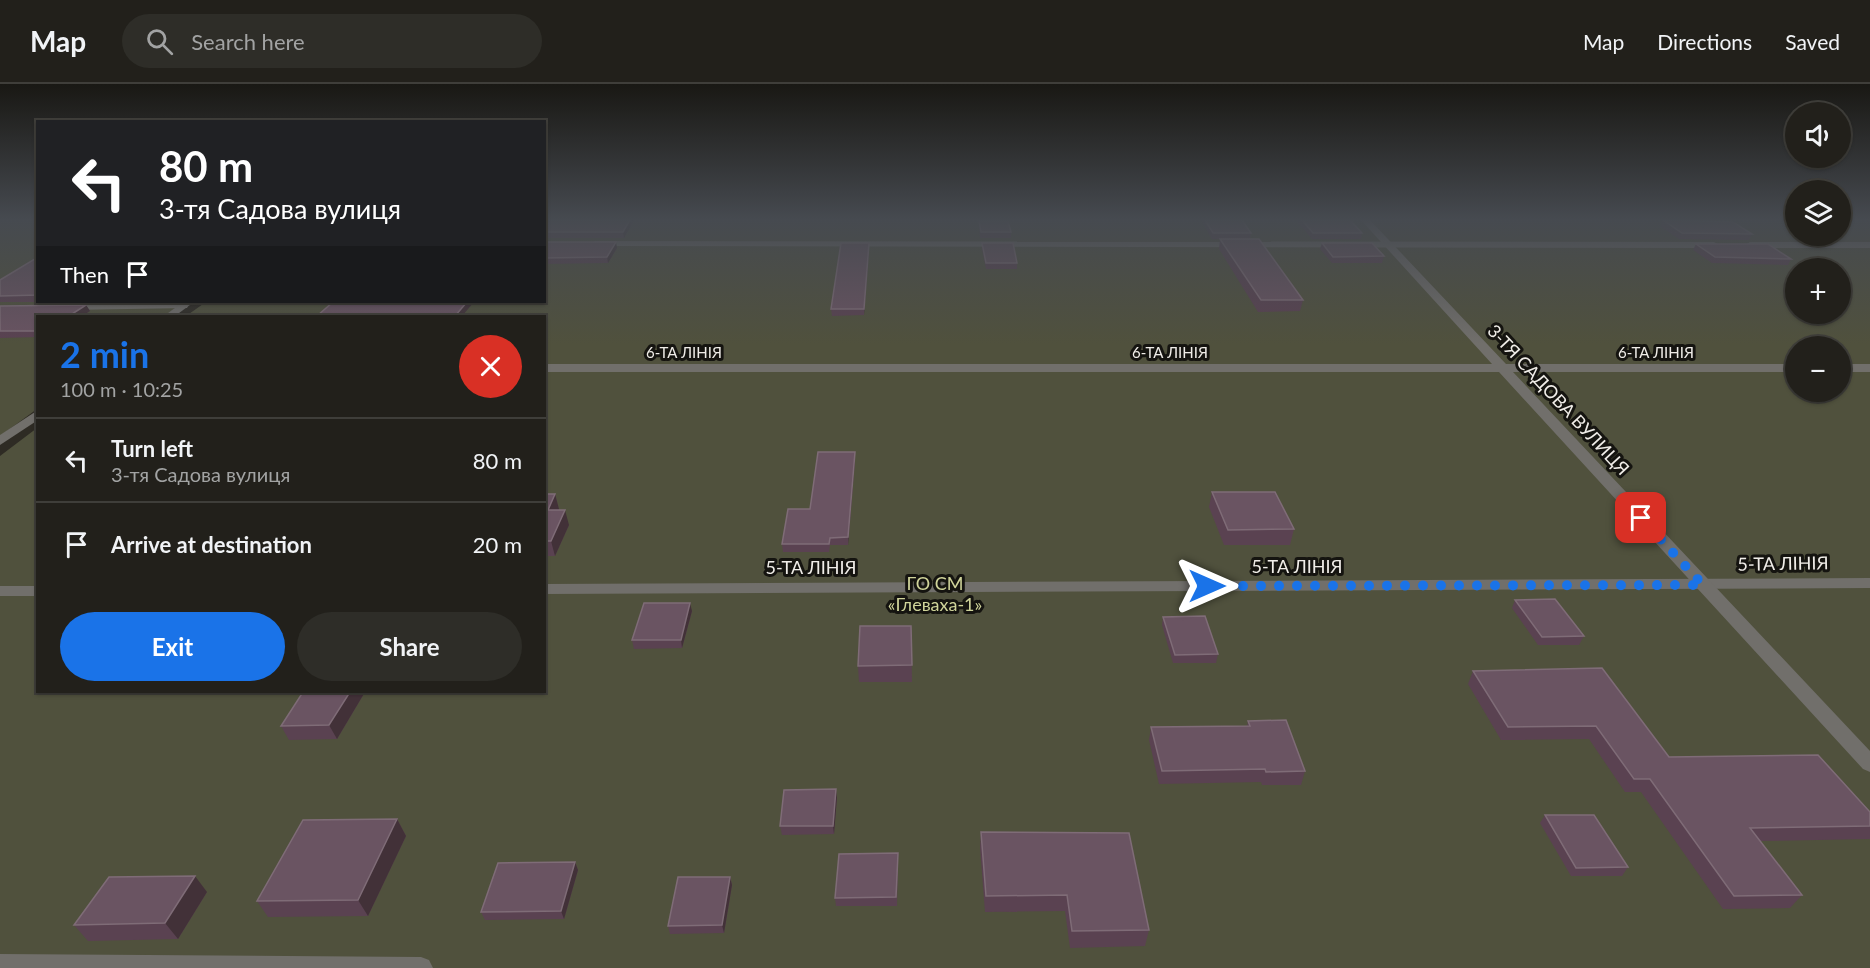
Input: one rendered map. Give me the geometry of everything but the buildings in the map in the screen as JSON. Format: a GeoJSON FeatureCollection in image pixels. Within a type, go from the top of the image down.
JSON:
{"type":"FeatureCollection","features":[{"type":"Feature","properties":{"kind":"street","name":"3-ТЯ САДОВА ВУЛИЦЯ"},"geometry":{"type":"LineString","coordinates":[[1403,261],[1870,764]]}},
{"type":"Feature","properties":{"kind":"street"},"geometry":{"type":"LineString","coordinates":[[57,307],[186,304]]}},
{"type":"Feature","properties":{"kind":"street"},"geometry":{"type":"LineString","coordinates":[[170,315],[186,304]]}},
{"type":"Feature","properties":{"kind":"street","name":"6-ТА ЛІНІЯ"},"geometry":{"type":"LineString","coordinates":[[546,368],[1785,368]]}},
{"type":"Feature","properties":{"kind":"street"},"geometry":{"type":"LineString","coordinates":[[1851,368],[1870,368]]}},
{"type":"Feature","properties":{"kind":"street"},"geometry":{"type":"LineString","coordinates":[[0,441],[36,415]]}},
{"type":"Feature","properties":{"kind":"street","name":"5-ТА ЛІНІЯ"},"geometry":{"type":"LineString","coordinates":[[546,589],[1870,583]]}},
{"type":"Feature","properties":{"kind":"street"},"geometry":{"type":"LineString","coordinates":[[0,591],[36,591]]}},
{"type":"Feature","properties":{"kind":"street"},"geometry":{"type":"LineString","coordinates":[[0,965],[421,968]]}},
{"type":"Feature","properties":{"kind":"green space"},"geometry":{"type":"Polygon","coordinates":[[[0,261],[36,261],[36,303],[184,303],[166,315],[36,315],[36,410],[0,436],[0,261]]]}},
{"type":"Feature","properties":{"kind":"green space","name":"ГО СМ «Глеваха-1»"},"geometry":{"type":"Polygon","coordinates":[[[546,261],[1785,261],[1785,324],[1851,324],[1851,261],[1870,261],[1870,968],[0,968],[0,456],[36,429],[36,693],[546,693],[546,315],[187,315],[205,303],[546,303],[546,261]]]}},
{"type":"Feature","properties":{"kind":"route"},"geometry":{"type":"LineString","coordinates":[[1207,586],[1703,585],[1641,518]]}}]}
